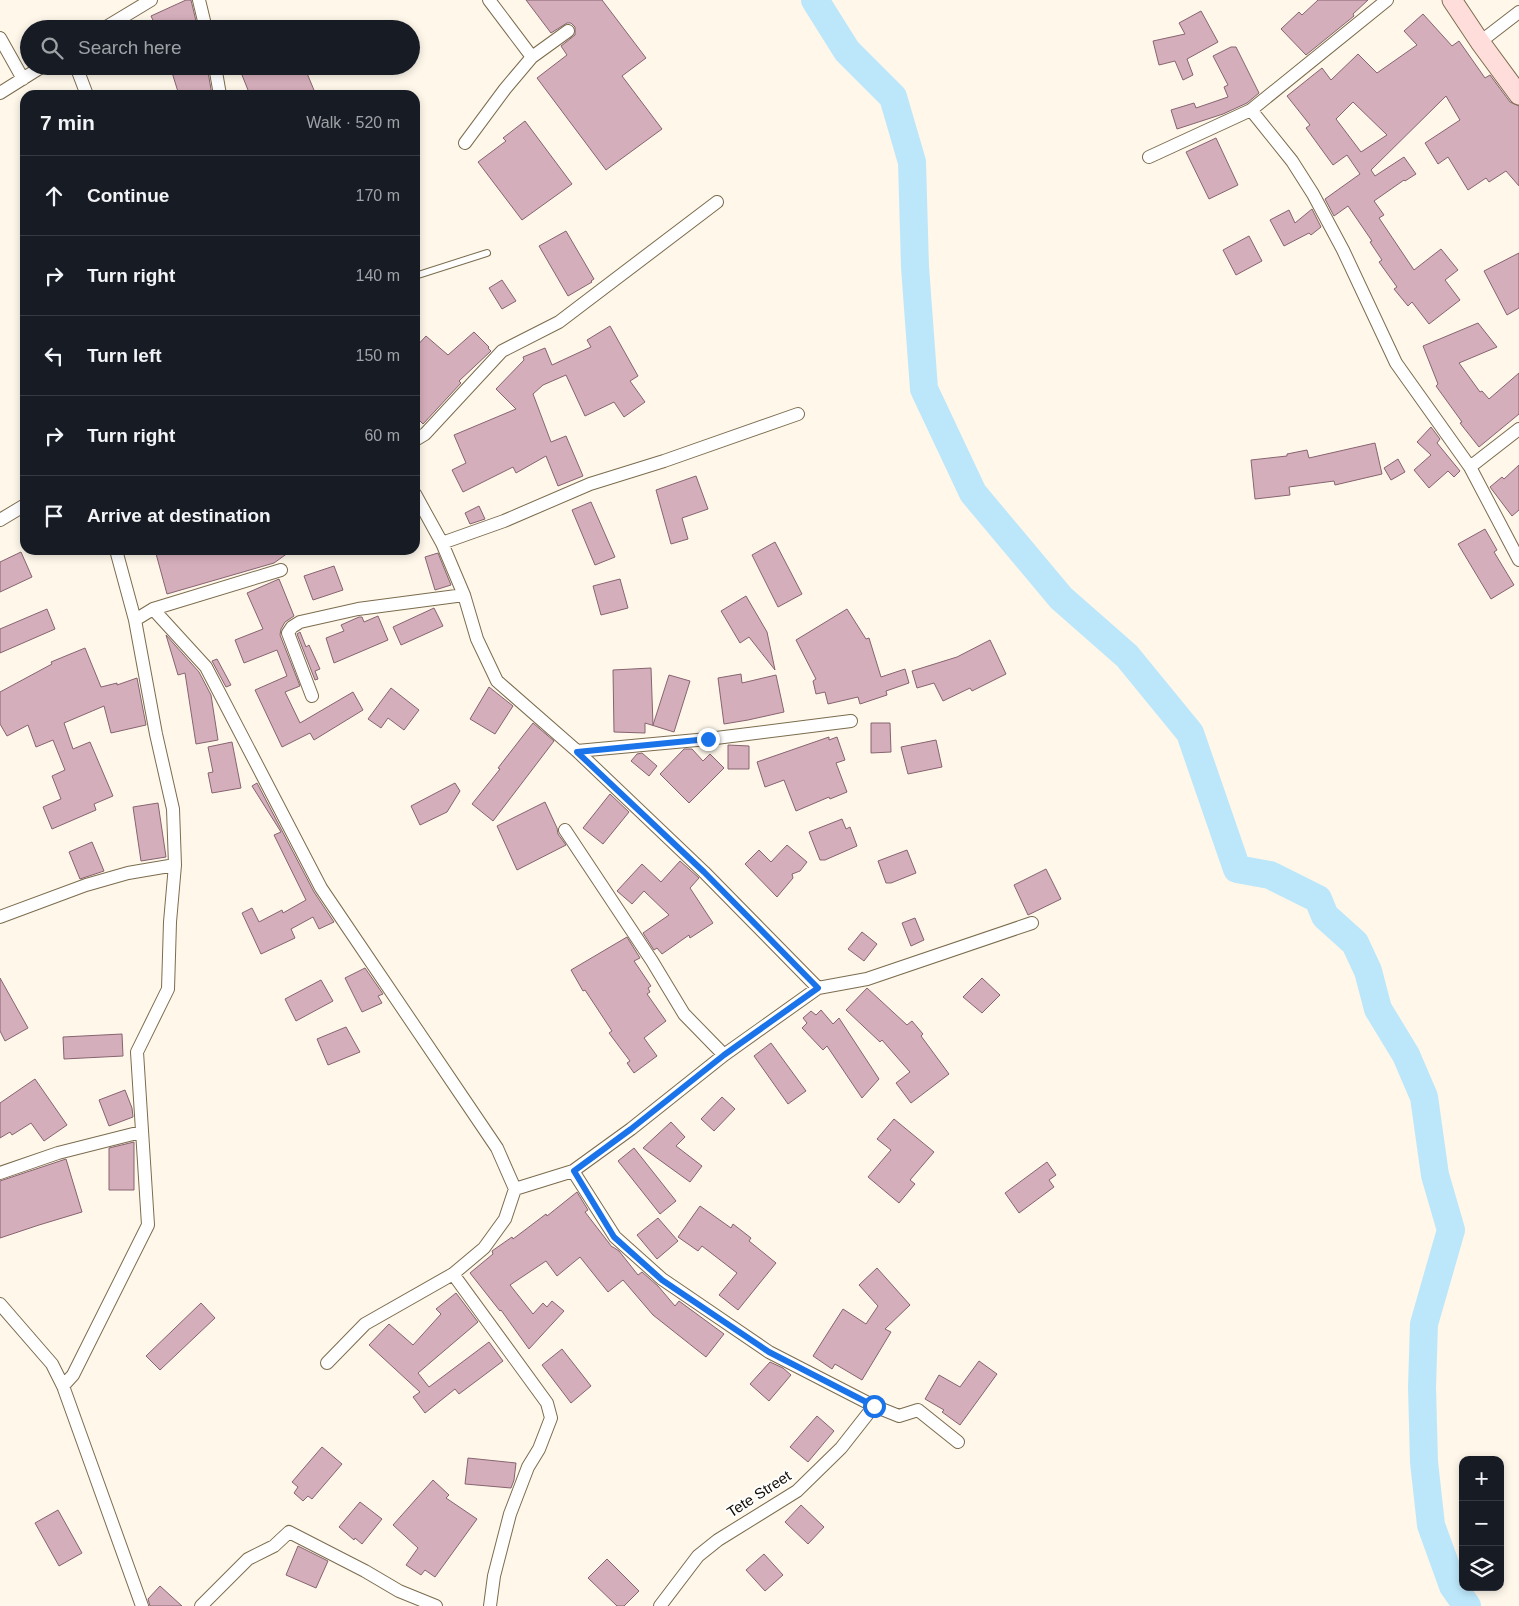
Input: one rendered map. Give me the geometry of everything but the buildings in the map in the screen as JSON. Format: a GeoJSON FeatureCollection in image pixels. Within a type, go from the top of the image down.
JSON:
{"type":"FeatureCollection","features":[{"type":"Feature","properties":{"kind":"street"},"geometry":{"type":"LineString","coordinates":[[118,20],[150,0]]}},
{"type":"Feature","properties":{"kind":"street"},"geometry":{"type":"LineString","coordinates":[[199,0],[204,20]]}},
{"type":"Feature","properties":{"kind":"street"},"geometry":{"type":"LineString","coordinates":[[490,0],[532,57]]}},
{"type":"Feature","properties":{"kind":"street"},"geometry":{"type":"LineString","coordinates":[[1149,157],[1250,110],[1387,0]]}},
{"type":"Feature","properties":{"kind":"street"},"geometry":{"type":"LineString","coordinates":[[1452,0],[1519,96]]}},
{"type":"Feature","properties":{"kind":"street"},"geometry":{"type":"LineString","coordinates":[[1480,42],[1519,12]]}},
{"type":"Feature","properties":{"kind":"street"},"geometry":{"type":"LineString","coordinates":[[465,143],[504,89],[532,57],[568,31]]}},
{"type":"Feature","properties":{"kind":"street"},"geometry":{"type":"LineString","coordinates":[[0,38],[20,74]]}},
{"type":"Feature","properties":{"kind":"street"},"geometry":{"type":"LineString","coordinates":[[21,75],[23,79]]}},
{"type":"Feature","properties":{"kind":"street"},"geometry":{"type":"LineString","coordinates":[[0,93],[29,75]]}},
{"type":"Feature","properties":{"kind":"street"},"geometry":{"type":"LineString","coordinates":[[79,75],[85,90]]}},
{"type":"Feature","properties":{"kind":"street"},"geometry":{"type":"LineString","coordinates":[[216,75],[219,90]]}},
{"type":"Feature","properties":{"kind":"street"},"geometry":{"type":"LineString","coordinates":[[1250,110],[1292,161],[1313,194],[1343,250],[1396,363],[1470,467],[1519,560]]}},
{"type":"Feature","properties":{"kind":"street"},"geometry":{"type":"LineString","coordinates":[[420,437],[425,434],[502,351],[559,322],[717,202]]}},
{"type":"Feature","properties":{"kind":"street"},"geometry":{"type":"LineString","coordinates":[[442,543],[504,521],[590,484],[664,461],[798,414]]}},
{"type":"Feature","properties":{"kind":"street"},"geometry":{"type":"LineString","coordinates":[[1470,467],[1519,429]]}},
{"type":"Feature","properties":{"kind":"street"},"geometry":{"type":"LineString","coordinates":[[420,503],[442,543],[464,596],[477,639],[497,681],[577,752],[704,872],[818,988]]}},
{"type":"Feature","properties":{"kind":"street"},"geometry":{"type":"LineString","coordinates":[[0,520],[20,508]]}},
{"type":"Feature","properties":{"kind":"street"},"geometry":{"type":"LineString","coordinates":[[63,1386],[77,1367],[148,1225],[137,1052],[144,1033],[168,989],[170,922],[175,865],[173,809],[156,734],[135,620],[117,555]]}},
{"type":"Feature","properties":{"kind":"street"},"geometry":{"type":"LineString","coordinates":[[135,620],[154,609],[281,570]]}},
{"type":"Feature","properties":{"kind":"street"},"geometry":{"type":"LineString","coordinates":[[312,696],[288,633],[292,627],[300,622],[358,609],[464,596]]}},
{"type":"Feature","properties":{"kind":"street"},"geometry":{"type":"LineString","coordinates":[[154,609],[206,667],[321,888],[497,1148],[515,1189],[505,1218],[484,1248],[453,1274],[366,1324],[327,1363]]}},
{"type":"Feature","properties":{"kind":"street"},"geometry":{"type":"LineString","coordinates":[[577,752],[708,739],[851,721]]}},
{"type":"Feature","properties":{"kind":"street"},"geometry":{"type":"LineString","coordinates":[[565,830],[652,961],[684,1014],[724,1055]]}},
{"type":"Feature","properties":{"kind":"street"},"geometry":{"type":"LineString","coordinates":[[0,917],[86,885],[128,873],[175,865]]}},
{"type":"Feature","properties":{"kind":"street"},"geometry":{"type":"LineString","coordinates":[[515,1189],[574,1171],[631,1129],[724,1055],[818,988],[868,980],[1032,923]]}},
{"type":"Feature","properties":{"kind":"street"},"geometry":{"type":"LineString","coordinates":[[0,1173],[58,1153],[141,1132]]}},
{"type":"Feature","properties":{"kind":"street"},"geometry":{"type":"LineString","coordinates":[[574,1171],[614,1237],[662,1280],[769,1352],[874,1406],[899,1416],[918,1410],[958,1442]]}},
{"type":"Feature","properties":{"kind":"street"},"geometry":{"type":"LineString","coordinates":[[453,1274],[547,1404],[551,1418],[540,1449],[528,1467],[510,1514],[494,1576],[490,1606]]}},
{"type":"Feature","properties":{"kind":"street"},"geometry":{"type":"LineString","coordinates":[[0,1304],[52,1364],[63,1386],[142,1606]]}},
{"type":"Feature","properties":{"kind":"street","name":"Tete Street"},"geometry":{"type":"LineString","coordinates":[[660,1606],[698,1556],[718,1540],[797,1491],[841,1448],[874,1406]]}},
{"type":"Feature","properties":{"kind":"street"},"geometry":{"type":"LineString","coordinates":[[201,1606],[248,1559],[274,1546],[289,1532],[365,1570],[399,1591],[436,1606]]}},
{"type":"Feature","properties":{"kind":"lane"},"geometry":{"type":"LineString","coordinates":[[420,274],[488,253]]}},
{"type":"Feature","properties":{"kind":"waterway"},"geometry":{"type":"LineString","coordinates":[[815,0],[847,51],[893,97],[912,162],[915,267],[924,389],[973,493],[1061,598],[1127,656],[1190,733],[1237,869],[1270,875],[1318,899],[1325,916],[1355,943],[1368,971],[1378,1009],[1406,1055],[1424,1097],[1435,1175],[1451,1230],[1424,1324],[1422,1387],[1424,1462],[1431,1525],[1453,1586],[1467,1606]]}},
{"type":"Feature","properties":{"kind":"route"},"geometry":{"type":"LineString","coordinates":[[708,739],[577,752],[704,872],[818,988],[724,1055],[631,1129],[574,1171],[614,1237],[662,1280],[769,1352],[874,1406]]}}]}
